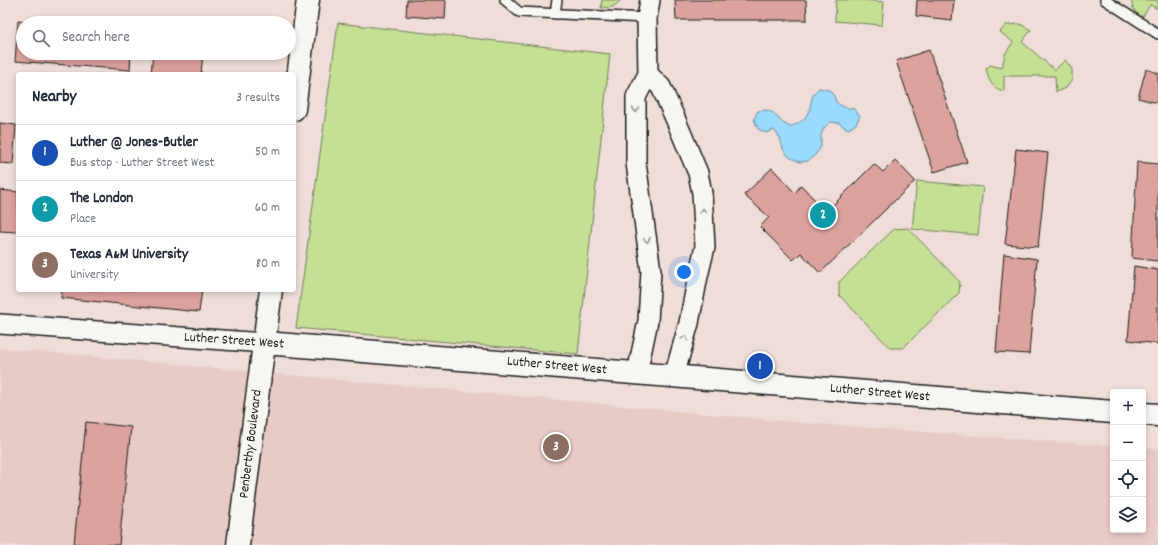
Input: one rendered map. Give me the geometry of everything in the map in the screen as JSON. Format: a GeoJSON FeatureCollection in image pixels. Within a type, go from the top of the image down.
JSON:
{"type":"FeatureCollection","features":[{"type":"Feature","properties":{"kind":"street"},"geometry":{"type":"LineString","coordinates":[[296,93],[308,0]]}},
{"type":"Feature","properties":{"kind":"street"},"geometry":{"type":"LineString","coordinates":[[637,373],[648,321],[651,271],[636,163],[636,96],[648,74],[648,9]]}},
{"type":"Feature","properties":{"kind":"street"},"geometry":{"type":"LineString","coordinates":[[648,74],[661,87],[698,173],[702,194],[705,247],[689,323],[674,376]]}},
{"type":"Feature","properties":{"kind":"street","name":"Penberthy Boulevard"},"geometry":{"type":"LineString","coordinates":[[238,545],[271,292]]}},
{"type":"Feature","properties":{"kind":"street","name":"Luther Street West"},"geometry":{"type":"LineString","coordinates":[[0,324],[265,343],[1110,412]]}},
{"type":"Feature","properties":{"kind":"street"},"geometry":{"type":"LineString","coordinates":[[1146,414],[1158,415]]}},
{"type":"Feature","properties":{"kind":"lane"},"geometry":{"type":"LineString","coordinates":[[505,0],[519,12],[555,14],[648,9]]}},
{"type":"Feature","properties":{"kind":"lane"},"geometry":{"type":"LineString","coordinates":[[555,14],[557,0]]}},
{"type":"Feature","properties":{"kind":"lane"},"geometry":{"type":"LineString","coordinates":[[1105,0],[1158,34]]}},
{"type":"Feature","properties":{"kind":"shaded area"},"geometry":{"type":"Polygon","coordinates":[[[0,348],[805,423],[1110,446],[1110,533],[1146,533],[1146,448],[1158,449],[1158,545],[0,545],[0,348]]]}},
{"type":"Feature","properties":{"kind":"green space"},"geometry":{"type":"Polygon","coordinates":[[[602,0],[621,0],[613,7],[601,8],[602,0]]]}},
{"type":"Feature","properties":{"kind":"green space"},"geometry":{"type":"Polygon","coordinates":[[[836,0],[884,2],[882,25],[835,21],[836,0]]]}},
{"type":"Feature","properties":{"kind":"green space"},"geometry":{"type":"Polygon","coordinates":[[[1132,0],[1158,0],[1158,9],[1150,5],[1142,18],[1134,10],[1132,0]]]}},
{"type":"Feature","properties":{"kind":"green space"},"geometry":{"type":"Polygon","coordinates":[[[338,23],[610,54],[578,354],[296,328],[338,23]]]}},
{"type":"Feature","properties":{"kind":"green space"},"geometry":{"type":"Polygon","coordinates":[[[1020,24],[1031,30],[1022,42],[1055,70],[1065,60],[1072,69],[1072,80],[1066,88],[1056,92],[1055,76],[1004,76],[1004,91],[993,86],[986,69],[990,65],[1002,68],[1005,54],[1013,42],[1000,32],[1006,25],[1020,24]]]}},
{"type":"Feature","properties":{"kind":"green space"},"geometry":{"type":"Polygon","coordinates":[[[917,181],[983,187],[978,235],[912,229],[917,181]]]}},
{"type":"Feature","properties":{"kind":"green space"},"geometry":{"type":"Polygon","coordinates":[[[908,228],[960,282],[959,293],[903,348],[890,348],[839,295],[839,282],[894,229],[908,228]]]}},
{"type":"Feature","properties":{"kind":"water"},"geometry":{"type":"Polygon","coordinates":[[[819,88],[829,90],[834,96],[836,102],[843,107],[854,109],[860,116],[856,124],[849,129],[839,123],[830,122],[824,128],[821,135],[821,147],[816,154],[808,161],[800,162],[789,157],[783,149],[780,138],[774,130],[766,133],[758,129],[754,119],[758,111],[766,110],[772,112],[783,123],[790,127],[797,124],[806,116],[810,109],[813,95],[819,88]]]}},
{"type":"Feature","properties":{"kind":"building"},"geometry":{"type":"Polygon","coordinates":[[[407,0],[446,0],[445,19],[406,16],[407,0]]]}},
{"type":"Feature","properties":{"kind":"building"},"geometry":{"type":"Polygon","coordinates":[[[675,0],[806,0],[807,20],[676,20],[675,0]]]}},
{"type":"Feature","properties":{"kind":"building"},"geometry":{"type":"Polygon","coordinates":[[[917,0],[954,0],[952,20],[916,16],[917,0]]]}},
{"type":"Feature","properties":{"kind":"building"},"geometry":{"type":"Polygon","coordinates":[[[16,48],[16,60],[131,60],[130,70],[15,61],[16,48]]]}},
{"type":"Feature","properties":{"kind":"building"},"geometry":{"type":"Polygon","coordinates":[[[929,50],[967,162],[934,172],[896,61],[929,50]]]}},
{"type":"Feature","properties":{"kind":"building"},"geometry":{"type":"Polygon","coordinates":[[[152,60],[202,60],[201,72],[151,72],[152,60]]]}},
{"type":"Feature","properties":{"kind":"building"},"geometry":{"type":"Polygon","coordinates":[[[1146,69],[1158,73],[1158,103],[1138,98],[1146,69]]]}},
{"type":"Feature","properties":{"kind":"building"},"geometry":{"type":"Polygon","coordinates":[[[0,123],[16,125],[13,164],[0,163],[0,123]]]}},
{"type":"Feature","properties":{"kind":"building"},"geometry":{"type":"Polygon","coordinates":[[[1016,149],[1048,153],[1038,247],[1005,244],[1016,149]]]}},
{"type":"Feature","properties":{"kind":"building"},"geometry":{"type":"Polygon","coordinates":[[[895,160],[915,181],[820,273],[801,253],[793,260],[760,227],[769,217],[744,195],[772,168],[795,193],[801,185],[826,212],[874,164],[883,172],[895,160]]]}},
{"type":"Feature","properties":{"kind":"building"},"geometry":{"type":"Polygon","coordinates":[[[1137,162],[1158,164],[1158,261],[1132,258],[1137,162]]]}},
{"type":"Feature","properties":{"kind":"building"},"geometry":{"type":"Polygon","coordinates":[[[0,190],[16,192],[16,232],[0,231],[0,190]]]}},
{"type":"Feature","properties":{"kind":"building"},"geometry":{"type":"Polygon","coordinates":[[[1004,254],[1037,259],[1029,354],[996,352],[1004,254]]]}},
{"type":"Feature","properties":{"kind":"building"},"geometry":{"type":"Polygon","coordinates":[[[1134,266],[1158,270],[1158,344],[1128,340],[1134,266]]]}},
{"type":"Feature","properties":{"kind":"building"},"geometry":{"type":"Polygon","coordinates":[[[62,292],[202,292],[199,312],[61,298],[62,292]]]}},
{"type":"Feature","properties":{"kind":"building"},"geometry":{"type":"Polygon","coordinates":[[[86,422],[131,427],[119,545],[74,544],[86,422]]]}},
{"type":"Feature","properties":{"kind":"place","name":"The London"},"geometry":{"type":"Point","coordinates":[823,215]}},
{"type":"Feature","properties":{"kind":"place","name":"Luther @ Jones-Butler"},"geometry":{"type":"Point","coordinates":[760,366]}},
{"type":"Feature","properties":{"kind":"place","name":"Texas A&M University"},"geometry":{"type":"Point","coordinates":[556,447]}}]}
